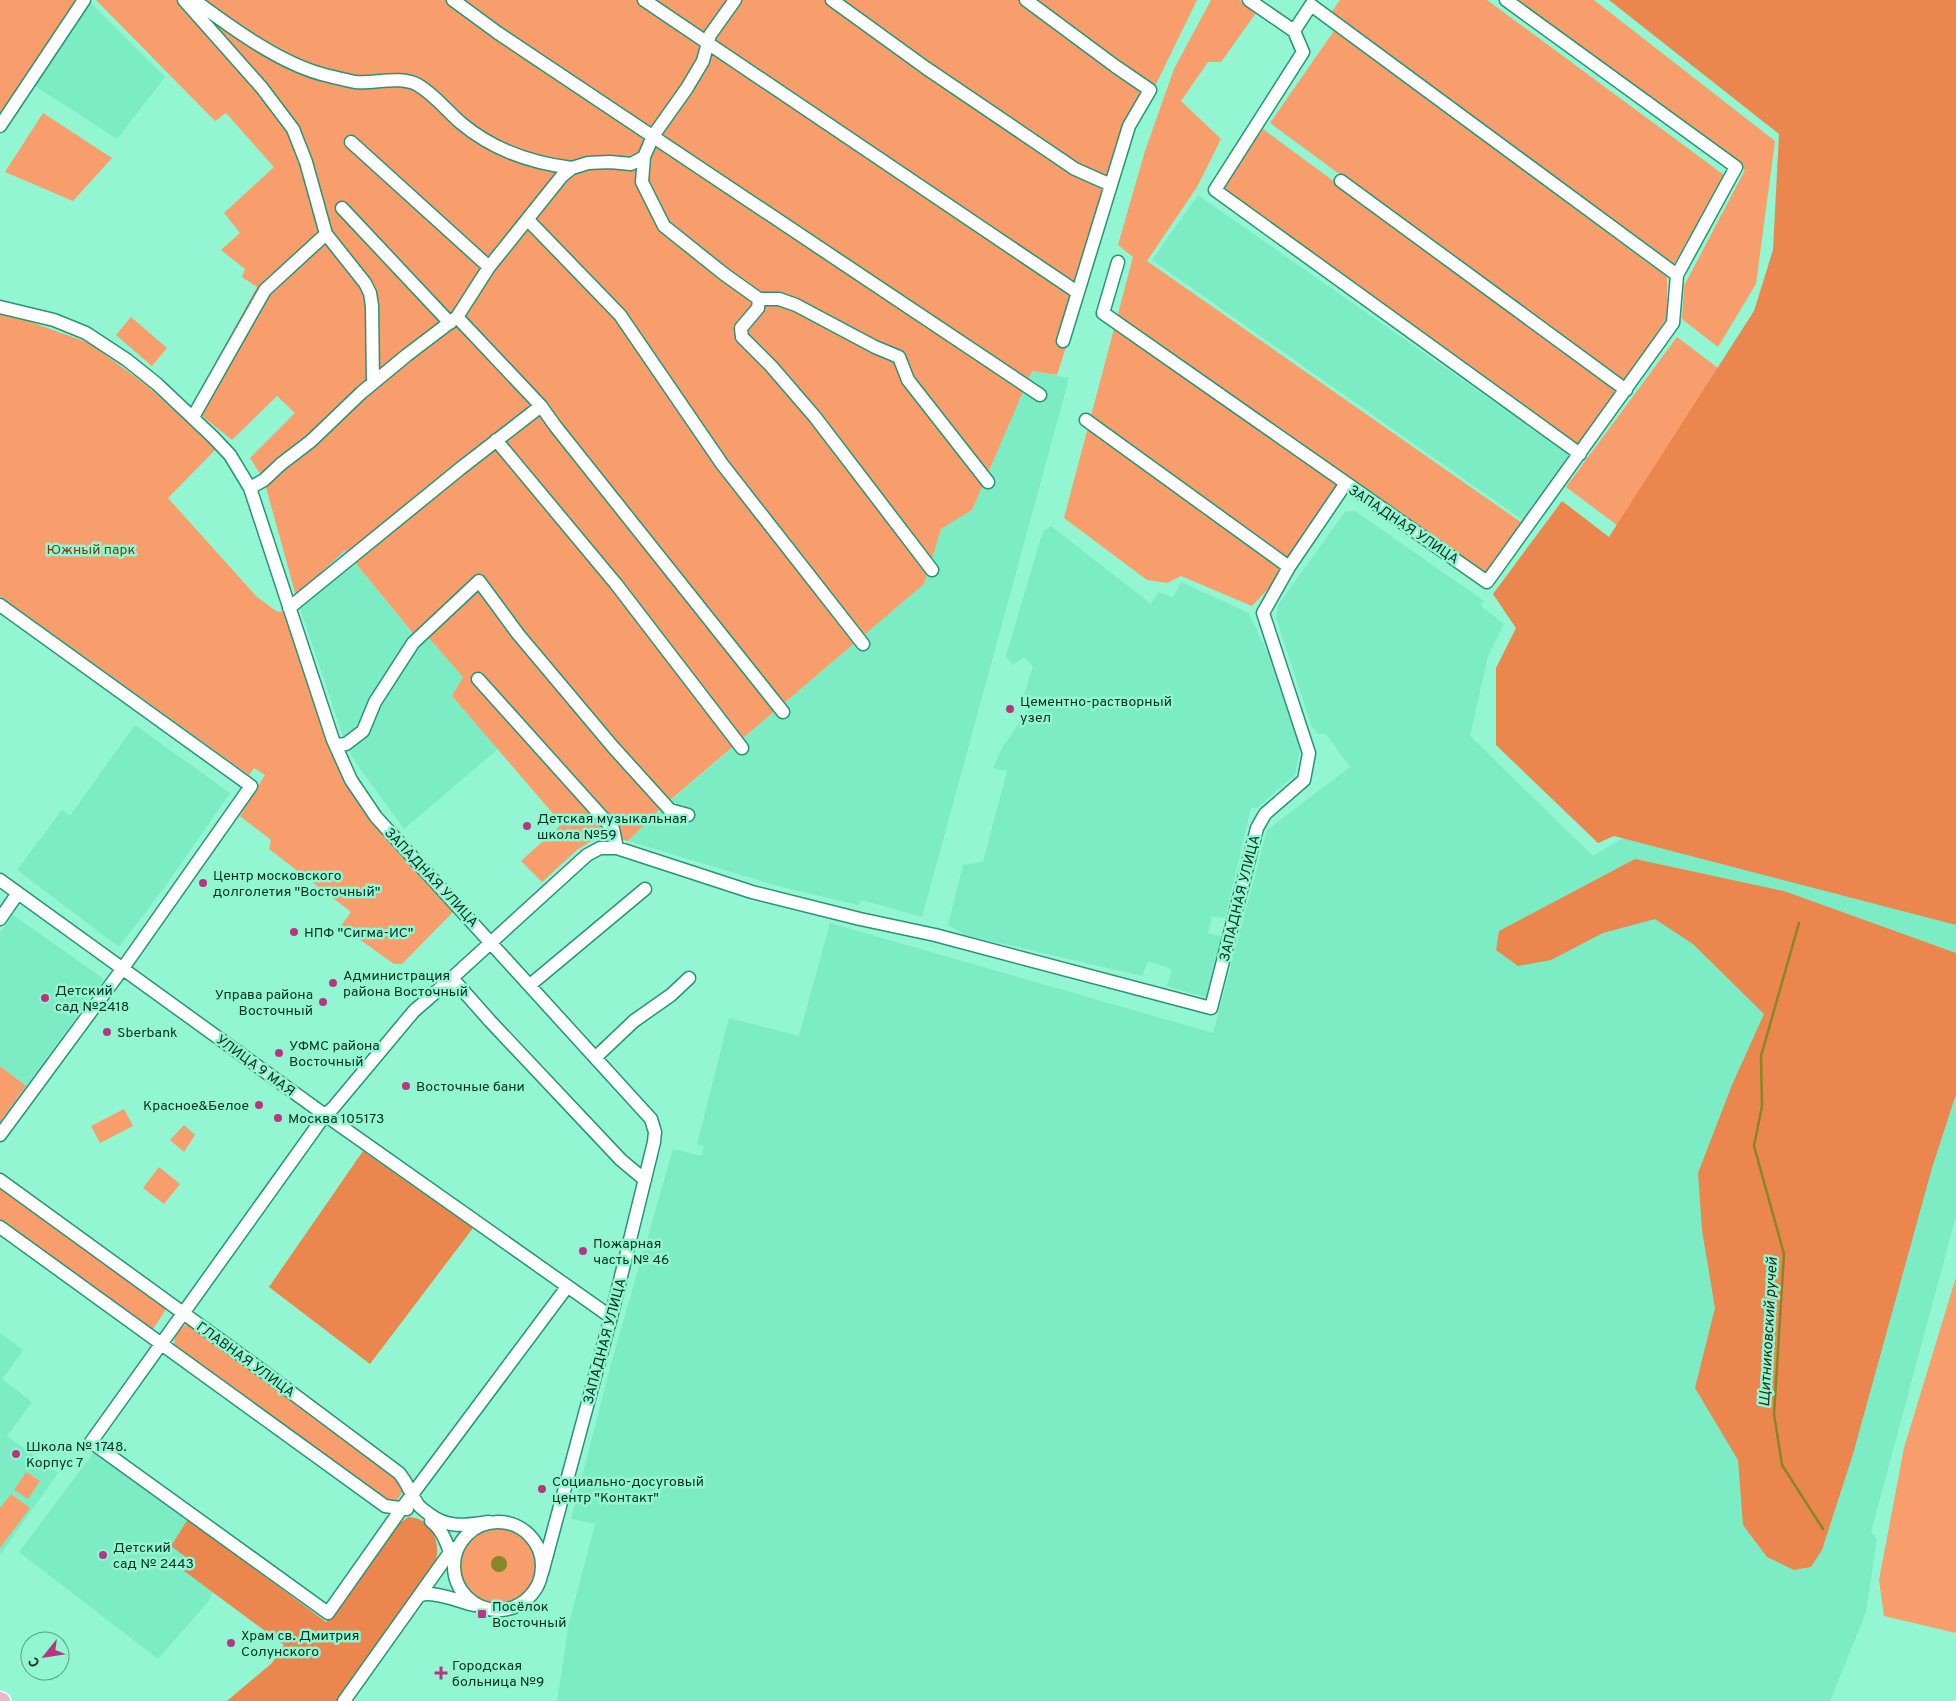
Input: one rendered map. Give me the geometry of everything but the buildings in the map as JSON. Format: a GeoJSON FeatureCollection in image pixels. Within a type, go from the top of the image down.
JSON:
{"type":"FeatureCollection","features":[{"type":"Feature","properties":{"kind":"street"},"geometry":{"type":"LineString","coordinates":[[0,126],[84,0]]}},
{"type":"Feature","properties":{"kind":"street"},"geometry":{"type":"LineString","coordinates":[[184,0],[262,88],[293,129],[306,162],[326,234],[365,283],[370,293],[372,306],[373,384]]}},
{"type":"Feature","properties":{"kind":"street"},"geometry":{"type":"LineString","coordinates":[[194,0],[234,29],[300,67],[355,82],[400,80],[417,84],[463,125],[487,140],[515,155],[545,164],[572,168]]}},
{"type":"Feature","properties":{"kind":"street"},"geometry":{"type":"LineString","coordinates":[[453,0],[498,33],[1040,395]]}},
{"type":"Feature","properties":{"kind":"street"},"geometry":{"type":"LineString","coordinates":[[644,0],[1077,292]]}},
{"type":"Feature","properties":{"kind":"street"},"geometry":{"type":"LineString","coordinates":[[735,0],[710,35],[702,61],[687,88],[653,136],[644,157],[642,182],[664,226],[724,274],[759,299],[779,299],[796,305],[899,358],[908,380],[988,482]]}},
{"type":"Feature","properties":{"kind":"street"},"geometry":{"type":"LineString","coordinates":[[832,0],[926,68],[1075,169],[1111,185]]}},
{"type":"Feature","properties":{"kind":"street"},"geometry":{"type":"LineString","coordinates":[[1026,0],[1150,90],[1129,126],[1063,342]]}},
{"type":"Feature","properties":{"kind":"street"},"geometry":{"type":"LineString","coordinates":[[1249,0],[1294,31],[1304,52],[1215,190],[1580,454],[1673,323],[1677,275],[1736,167],[1506,0]]}},
{"type":"Feature","properties":{"kind":"street"},"geometry":{"type":"LineString","coordinates":[[1294,31],[1313,2],[1677,275]]}},
{"type":"Feature","properties":{"kind":"street"},"geometry":{"type":"LineString","coordinates":[[351,142],[489,267]]}},
{"type":"Feature","properties":{"kind":"street"},"geometry":{"type":"LineString","coordinates":[[250,488],[264,480],[311,441],[373,384],[453,320],[489,267],[562,176],[572,168],[588,163],[610,162],[630,164],[644,157]]}},
{"type":"Feature","properties":{"kind":"street"},"geometry":{"type":"LineString","coordinates":[[1341,181],[1626,390]]}},
{"type":"Feature","properties":{"kind":"street"},"geometry":{"type":"LineString","coordinates":[[342,208],[541,406],[783,712]]}},
{"type":"Feature","properties":{"kind":"street"},"geometry":{"type":"LineString","coordinates":[[528,220],[620,315],[722,464],[863,644]]}},
{"type":"Feature","properties":{"kind":"street"},"geometry":{"type":"LineString","coordinates":[[193,417],[265,290],[326,234]]}},
{"type":"Feature","properties":{"kind":"street"},"geometry":{"type":"LineString","coordinates":[[1118,262],[1103,313],[1346,483]]}},
{"type":"Feature","properties":{"kind":"street"},"geometry":{"type":"LineString","coordinates":[[759,299],[758,308],[741,328],[742,337],[771,366],[815,417],[932,570]]}},
{"type":"Feature","properties":{"kind":"street","name":"ЗАПАДНАЯ УЛИЦА"},"geometry":{"type":"LineString","coordinates":[[0,307],[54,320],[86,333],[127,360],[157,384],[230,455],[250,488],[336,745],[351,780],[376,816],[651,1119],[655,1132],[645,1180],[611,1317],[542,1573]]}},
{"type":"Feature","properties":{"kind":"street"},"geometry":{"type":"LineString","coordinates":[[289,608],[496,440],[541,406]]}},
{"type":"Feature","properties":{"kind":"street"},"geometry":{"type":"LineString","coordinates":[[1086,420],[1289,567]]}},
{"type":"Feature","properties":{"kind":"street"},"geometry":{"type":"LineString","coordinates":[[496,440],[616,584],[742,748]]}},
{"type":"Feature","properties":{"kind":"street","name":"ЗАПАДНАЯ УЛИЦА"},"geometry":{"type":"LineString","coordinates":[[617,848],[752,892],[860,919],[936,935],[1211,1008],[1257,828],[1265,814],[1304,780],[1309,753],[1263,613],[1289,567],[1346,483],[1487,582],[1580,454]]}},
{"type":"Feature","properties":{"kind":"street"},"geometry":{"type":"LineString","coordinates":[[336,745],[346,744],[363,731],[376,702],[413,643],[479,581],[518,634],[613,747],[670,810],[688,815]]}},
{"type":"Feature","properties":{"kind":"street"},"geometry":{"type":"LineString","coordinates":[[0,605],[251,786],[123,968],[0,1135]]}},
{"type":"Feature","properties":{"kind":"street"},"geometry":{"type":"LineString","coordinates":[[478,679],[613,829],[617,848],[600,848],[587,855],[414,1011],[325,1115],[91,1442],[328,1613],[402,1508],[567,1287]]}},
{"type":"Feature","properties":{"kind":"street","name":"УЛИЦА 9 МАЯ"},"geometry":{"type":"LineString","coordinates":[[0,880],[325,1115],[611,1317]]}},
{"type":"Feature","properties":{"kind":"street"},"geometry":{"type":"LineString","coordinates":[[530,985],[644,889]]}},
{"type":"Feature","properties":{"kind":"street"},"geometry":{"type":"LineString","coordinates":[[0,918],[18,893]]}},
{"type":"Feature","properties":{"kind":"street"},"geometry":{"type":"LineString","coordinates":[[452,978],[621,1160],[645,1180]]}},
{"type":"Feature","properties":{"kind":"street"},"geometry":{"type":"LineString","coordinates":[[596,1057],[634,1021],[671,995],[689,978]]}},
{"type":"Feature","properties":{"kind":"street","name":"ГЛАВНАЯ УЛИЦА"},"geometry":{"type":"LineString","coordinates":[[0,1180],[183,1312],[399,1473],[407,1482],[421,1508],[441,1522],[451,1525],[489,1522]]}},
{"type":"Feature","properties":{"kind":"street"},"geometry":{"type":"LineString","coordinates":[[0,1227],[385,1506],[412,1509],[420,1512],[438,1526],[452,1558],[455,1576],[460,1588],[468,1598],[481,1607]]}},
{"type":"Feature","properties":{"kind":"street"},"geometry":{"type":"LineString","coordinates":[[344,1701],[419,1596],[452,1558],[467,1534],[489,1522],[501,1522],[552,1533]]}},
{"type":"Feature","properties":{"kind":"street"},"geometry":{"type":"LineString","coordinates":[[419,1596],[424,1593],[432,1594],[490,1610],[503,1610],[521,1604],[535,1591],[542,1573],[542,1560],[536,1542],[528,1533],[517,1526]]}},
{"type":"Feature","properties":{"kind":"shaded area"},"geometry":{"type":"Polygon","coordinates":[[[1609,0],[1956,0],[1956,925],[1614,836],[1598,843],[1496,745],[1496,668],[1516,628],[1493,594],[1562,501],[1609,537],[1754,311],[1773,250],[1779,134],[1609,0]]]}},
{"type":"Feature","properties":{"kind":"shaded area"},"geometry":{"type":"Polygon","coordinates":[[[91,3],[165,77],[117,139],[35,86],[91,3]]]}},
{"type":"Feature","properties":{"kind":"shaded area"},"geometry":{"type":"Polygon","coordinates":[[[1198,195],[1570,455],[1524,521],[1152,260],[1198,195]]]}},
{"type":"Feature","properties":{"kind":"shaded area"},"geometry":{"type":"Polygon","coordinates":[[[1032,371],[1069,378],[922,917],[862,900],[858,905],[778,886],[628,841],[662,808],[924,584],[941,529],[972,510],[1032,371]]]}},
{"type":"Feature","properties":{"kind":"shaded area"},"geometry":{"type":"Polygon","coordinates":[[[1355,511],[1484,601],[1481,606],[1504,624],[1488,656],[1470,736],[1593,856],[1623,838],[1956,925],[1956,1216],[1871,1532],[1877,1539],[1866,1612],[1830,1701],[557,1701],[569,1623],[595,1524],[571,1519],[611,1364],[673,1149],[702,1156],[704,1146],[697,1144],[729,1018],[799,1036],[830,923],[1213,1033],[1267,830],[1350,767],[1326,734],[1318,734],[1312,727],[1276,618],[1278,605],[1345,512],[1355,511]]]}},
{"type":"Feature","properties":{"kind":"shaded area"},"geometry":{"type":"Polygon","coordinates":[[[1051,526],[1151,604],[1158,592],[1173,597],[1181,582],[1249,613],[1273,664],[1296,730],[1300,749],[1295,775],[1257,808],[1251,808],[1225,918],[1212,916],[1208,933],[1223,937],[1208,998],[1167,986],[1172,969],[1148,961],[1142,976],[965,935],[948,925],[963,865],[983,862],[1007,771],[993,768],[1002,748],[1034,700],[1024,695],[1033,666],[1024,657],[1013,665],[1006,656],[1043,531],[1051,526]]]}},
{"type":"Feature","properties":{"kind":"shaded area"},"geometry":{"type":"Polygon","coordinates":[[[345,550],[414,636],[421,629],[463,677],[452,696],[498,749],[404,829],[356,763],[345,742],[296,596],[345,550]]]}},
{"type":"Feature","properties":{"kind":"shaded area"},"geometry":{"type":"Polygon","coordinates":[[[135,725],[230,793],[164,888],[119,947],[17,870],[62,810],[70,816],[135,725]]]}},
{"type":"Feature","properties":{"kind":"shaded area"},"geometry":{"type":"Polygon","coordinates":[[[1635,859],[1784,891],[1956,953],[1956,1094],[1932,1168],[1853,1454],[1822,1550],[1811,1567],[1794,1570],[1767,1557],[1743,1525],[1738,1460],[1695,1388],[1715,1308],[1702,1230],[1698,1173],[1732,1085],[1764,1014],[1693,944],[1655,919],[1603,933],[1551,960],[1518,966],[1496,950],[1499,931],[1635,859]]]}},
{"type":"Feature","properties":{"kind":"shaded area","name":"Детский сад №2418"},"geometry":{"type":"Polygon","coordinates":[[[13,915],[104,979],[26,1086],[0,1066],[0,933],[13,915]]]}},
{"type":"Feature","properties":{"kind":"shaded area"},"geometry":{"type":"Polygon","coordinates":[[[363,1151],[473,1228],[370,1364],[269,1287],[363,1151]]]}},
{"type":"Feature","properties":{"kind":"shaded area","name":"Школа № 1748. Корпус 7"},"geometry":{"type":"Polygon","coordinates":[[[0,1333],[23,1350],[2,1379],[32,1402],[7,1436],[58,1473],[0,1555],[0,1333]]]}},
{"type":"Feature","properties":{"kind":"shaded area","name":"Детский сад № 2443"},"geometry":{"type":"Polygon","coordinates":[[[95,1451],[188,1519],[187,1558],[180,1568],[213,1592],[208,1602],[158,1659],[19,1552],[95,1451]]]}},
{"type":"Feature","properties":{"kind":"shaded area"},"geometry":{"type":"Polygon","coordinates":[[[408,1517],[423,1521],[433,1532],[437,1547],[435,1563],[340,1701],[227,1701],[272,1663],[284,1645],[180,1568],[187,1558],[171,1546],[188,1519],[326,1622],[400,1523],[408,1517]]]}},
{"type":"Feature","properties":{"kind":"shaded area"},"geometry":{"type":"Polygon","coordinates":[[[499,1556],[505,1558],[507,1564],[505,1570],[499,1572],[493,1570],[491,1564],[493,1558],[499,1556]]]}},
{"type":"Feature","properties":{"kind":"green space"},"geometry":{"type":"Polygon","coordinates":[[[0,0],[77,0],[0,115],[0,0]]]}},
{"type":"Feature","properties":{"kind":"green space"},"geometry":{"type":"Polygon","coordinates":[[[96,0],[1197,0],[1139,119],[1057,375],[1032,371],[972,510],[941,529],[924,584],[662,807],[628,841],[602,834],[577,850],[542,882],[521,861],[562,824],[452,696],[463,677],[421,629],[415,636],[345,550],[296,596],[264,480],[250,458],[295,413],[277,396],[232,440],[191,407],[257,287],[242,277],[245,269],[221,250],[240,233],[224,213],[274,167],[226,113],[215,121],[96,0]]]}},
{"type":"Feature","properties":{"kind":"green space"},"geometry":{"type":"Polygon","coordinates":[[[1211,0],[1239,0],[1256,13],[1221,62],[1208,62],[1181,101],[1221,139],[1197,187],[1147,261],[1522,523],[1486,574],[1345,476],[1269,588],[1252,606],[1181,576],[1167,583],[1147,580],[1064,518],[1133,257],[1118,245],[1145,151],[1174,69],[1211,0]]]}},
{"type":"Feature","properties":{"kind":"green space"},"geometry":{"type":"Polygon","coordinates":[[[1340,0],[1487,0],[1724,175],[1674,264],[1331,13],[1340,0]]]}},
{"type":"Feature","properties":{"kind":"green space"},"geometry":{"type":"Polygon","coordinates":[[[1512,0],[1594,0],[1775,141],[1756,284],[1718,347],[1682,319],[1684,286],[1745,170],[1512,0]]]}},
{"type":"Feature","properties":{"kind":"green space"},"geometry":{"type":"Polygon","coordinates":[[[1334,31],[1667,277],[1667,318],[1623,383],[1270,123],[1334,31]]]}},
{"type":"Feature","properties":{"kind":"green space"},"geometry":{"type":"Polygon","coordinates":[[[43,113],[112,158],[73,201],[5,172],[43,113]]]}},
{"type":"Feature","properties":{"kind":"green space"},"geometry":{"type":"Polygon","coordinates":[[[1263,129],[1618,391],[1578,447],[1221,189],[1263,129]]]}},
{"type":"Feature","properties":{"kind":"green space","name":"Южный парк"},"geometry":{"type":"Polygon","coordinates":[[[0,311],[89,343],[145,384],[216,449],[168,498],[257,597],[276,611],[288,613],[324,736],[344,779],[454,911],[402,964],[394,964],[341,926],[351,912],[269,849],[271,840],[240,816],[265,775],[254,768],[249,775],[0,596],[0,311]]]}},
{"type":"Feature","properties":{"kind":"green space"},"geometry":{"type":"Polygon","coordinates":[[[131,317],[167,348],[152,366],[116,335],[131,317]]]}},
{"type":"Feature","properties":{"kind":"green space"},"geometry":{"type":"Polygon","coordinates":[[[1677,337],[1730,377],[1618,526],[1566,487],[1677,337]]]}},
{"type":"Feature","properties":{"kind":"green space"},"geometry":{"type":"Polygon","coordinates":[[[0,1066],[26,1086],[0,1122],[0,1066]]]}},
{"type":"Feature","properties":{"kind":"green space"},"geometry":{"type":"Polygon","coordinates":[[[124,1109],[133,1126],[100,1143],[91,1126],[124,1109]]]}},
{"type":"Feature","properties":{"kind":"green space"},"geometry":{"type":"Polygon","coordinates":[[[184,1125],[195,1135],[184,1152],[170,1140],[184,1125]]]}},
{"type":"Feature","properties":{"kind":"green space"},"geometry":{"type":"Polygon","coordinates":[[[159,1167],[180,1184],[164,1204],[143,1188],[159,1167]]]}},
{"type":"Feature","properties":{"kind":"green space"},"geometry":{"type":"Polygon","coordinates":[[[0,1186],[165,1306],[165,1311],[153,1329],[148,1330],[0,1223],[0,1186]]]}},
{"type":"Feature","properties":{"kind":"green space"},"geometry":{"type":"Polygon","coordinates":[[[1956,1277],[1956,1633],[1884,1616],[1879,1580],[1904,1448],[1956,1277]]]}},
{"type":"Feature","properties":{"kind":"green space"},"geometry":{"type":"Polygon","coordinates":[[[188,1324],[192,1325],[402,1480],[404,1490],[397,1500],[392,1503],[176,1349],[174,1341],[176,1334],[188,1324]]]}},
{"type":"Feature","properties":{"kind":"green space"},"geometry":{"type":"Polygon","coordinates":[[[26,1472],[40,1481],[28,1499],[14,1490],[26,1472]]]}},
{"type":"Feature","properties":{"kind":"green space"},"geometry":{"type":"Polygon","coordinates":[[[11,1494],[30,1508],[0,1548],[0,1508],[11,1494]]]}},
{"type":"Feature","properties":{"kind":"green space"},"geometry":{"type":"Polygon","coordinates":[[[490,1526],[506,1526],[520,1532],[531,1543],[537,1557],[537,1573],[531,1587],[520,1598],[506,1604],[490,1604],[476,1598],[465,1587],[459,1573],[459,1557],[465,1543],[476,1532],[490,1526]]]}},
{"type":"Feature","properties":{"kind":"waterway","name":"Щитниковский ручей"},"geometry":{"type":"LineString","coordinates":[[1799,923],[1761,1056],[1762,1106],[1754,1146],[1784,1254],[1774,1414],[1782,1465],[1823,1529]]}},
{"type":"Feature","properties":{"kind":"place","name":"Цементно-растворный узел"},"geometry":{"type":"Point","coordinates":[1010,709]}},
{"type":"Feature","properties":{"kind":"place","name":"Детская музыкальная школа №59"},"geometry":{"type":"Point","coordinates":[527,826]}},
{"type":"Feature","properties":{"kind":"place","name":"Центр московского долголетия \"Восточный\""},"geometry":{"type":"Point","coordinates":[203,883]}},
{"type":"Feature","properties":{"kind":"place","name":"НПФ \"Сигма-ИС\""},"geometry":{"type":"Point","coordinates":[294,932]}},
{"type":"Feature","properties":{"kind":"place","name":"Администрация района Восточный"},"geometry":{"type":"Point","coordinates":[333,983]}},
{"type":"Feature","properties":{"kind":"place","name":"Детский сад №2418"},"geometry":{"type":"Point","coordinates":[45,998]}},
{"type":"Feature","properties":{"kind":"place","name":"Управа района Восточный"},"geometry":{"type":"Point","coordinates":[323,1002]}},
{"type":"Feature","properties":{"kind":"place","name":"Sberbank"},"geometry":{"type":"Point","coordinates":[107,1032]}},
{"type":"Feature","properties":{"kind":"place","name":"УФМС района Восточный"},"geometry":{"type":"Point","coordinates":[279,1053]}},
{"type":"Feature","properties":{"kind":"place","name":"Восточные бани"},"geometry":{"type":"Point","coordinates":[406,1086]}},
{"type":"Feature","properties":{"kind":"place","name":"Красное&Белое"},"geometry":{"type":"Point","coordinates":[259,1105]}},
{"type":"Feature","properties":{"kind":"place","name":"Москва 105173"},"geometry":{"type":"Point","coordinates":[278,1118]}},
{"type":"Feature","properties":{"kind":"place","name":"Пожарная часть № 46"},"geometry":{"type":"Point","coordinates":[583,1251]}},
{"type":"Feature","properties":{"kind":"place","name":"Школа № 1748. Корпус 7"},"geometry":{"type":"Point","coordinates":[16,1454]}},
{"type":"Feature","properties":{"kind":"place","name":"Социально-досуговый центр \"Контакт\""},"geometry":{"type":"Point","coordinates":[542,1489]}},
{"type":"Feature","properties":{"kind":"place","name":"Детский сад № 2443"},"geometry":{"type":"Point","coordinates":[103,1555]}},
{"type":"Feature","properties":{"kind":"place","name":"Посёлок Восточный"},"geometry":{"type":"Point","coordinates":[482,1614]}},
{"type":"Feature","properties":{"kind":"place","name":"Храм св. Дмитрия Солунского"},"geometry":{"type":"Point","coordinates":[231,1643]}},
{"type":"Feature","properties":{"kind":"place","name":"Городская больница №9"},"geometry":{"type":"Point","coordinates":[441,1673]}}]}
